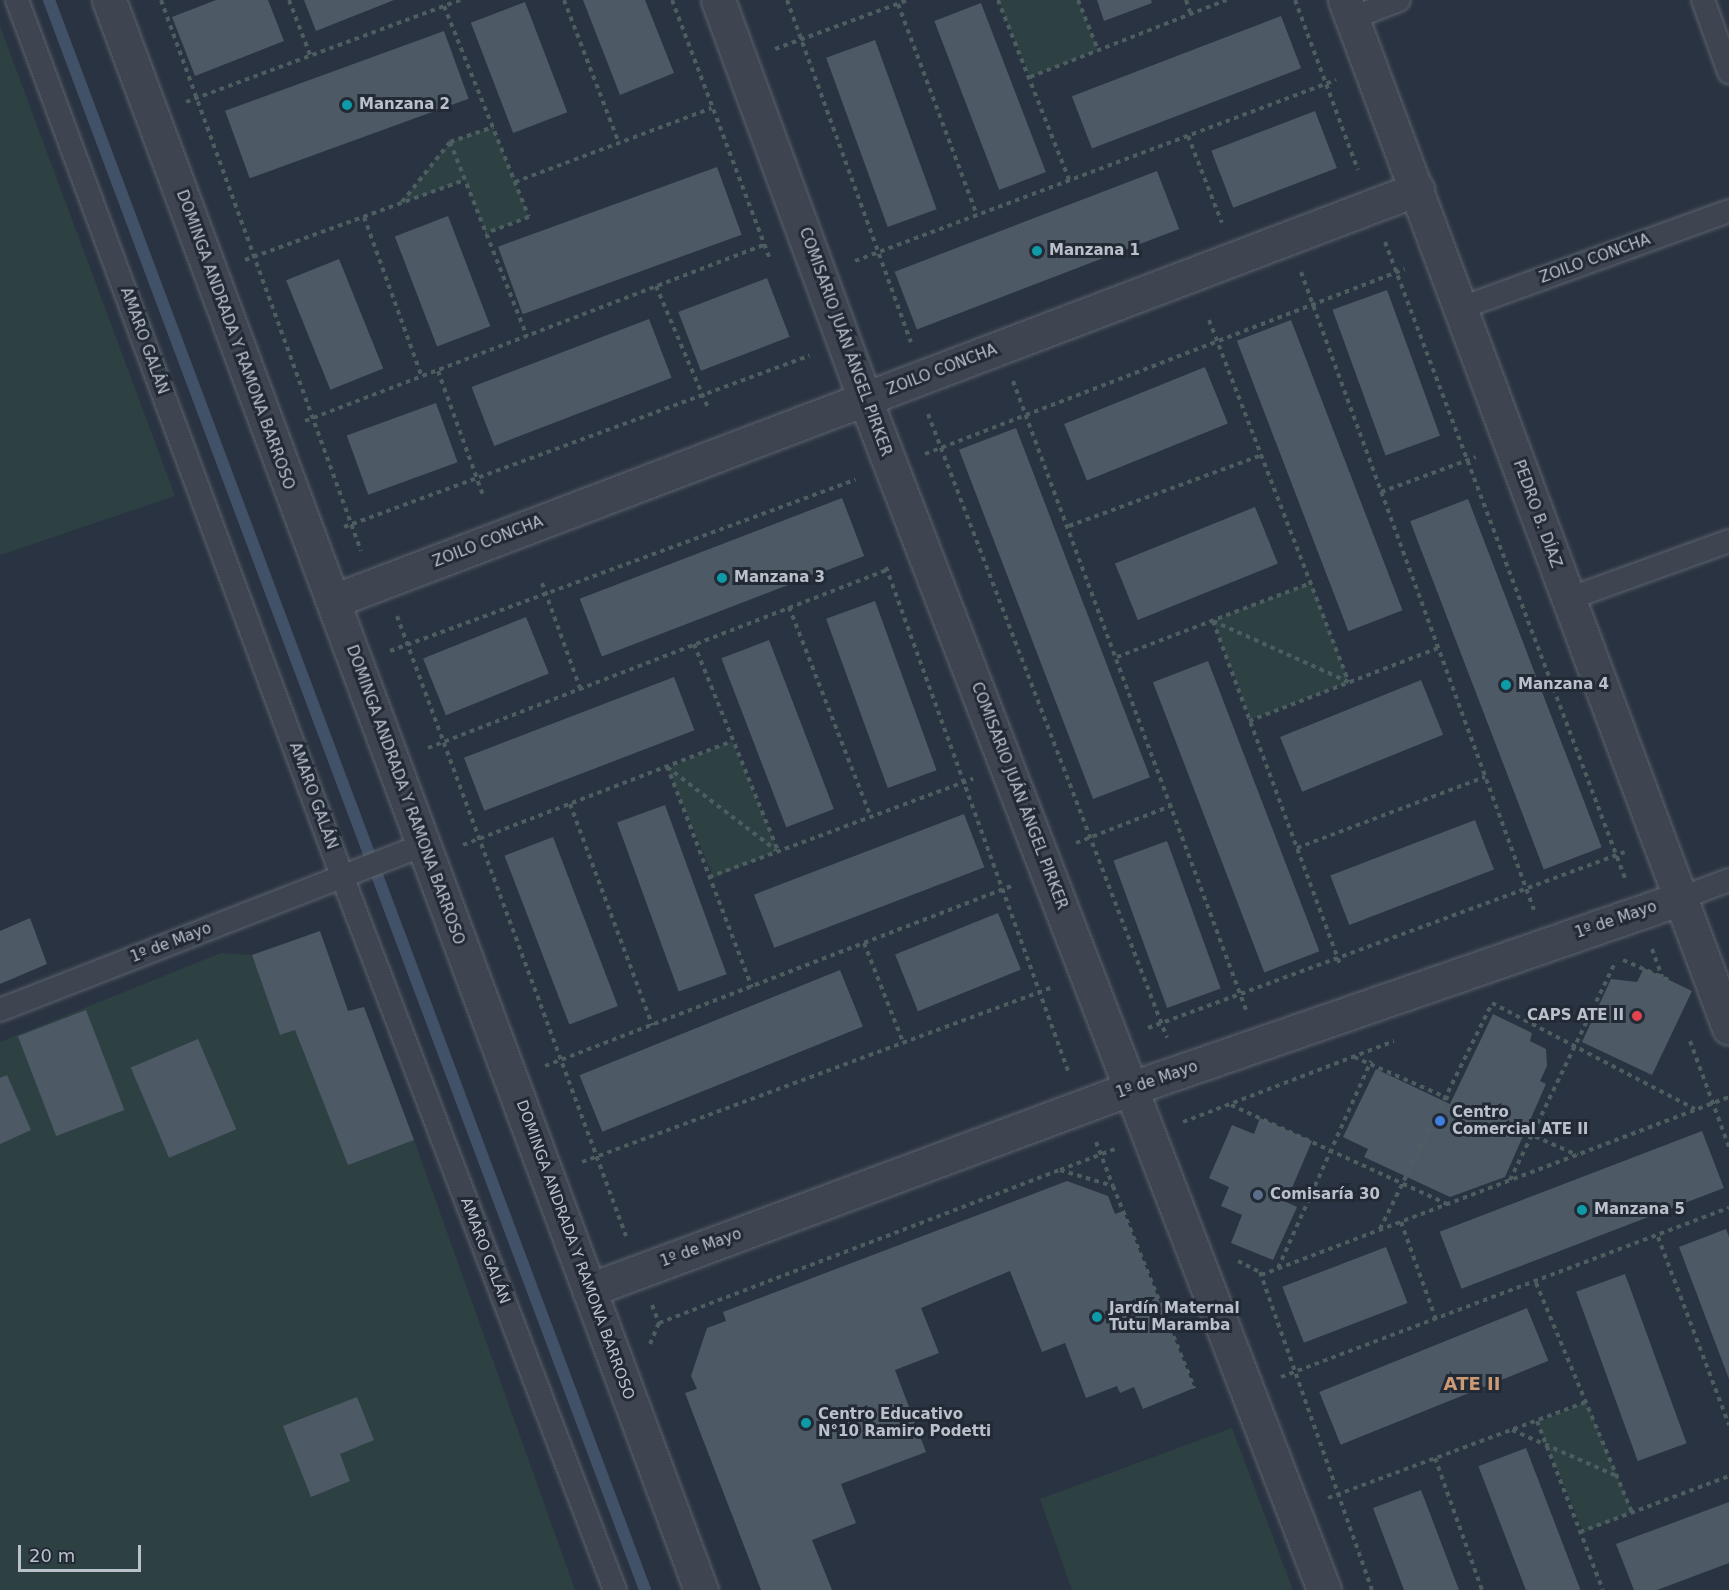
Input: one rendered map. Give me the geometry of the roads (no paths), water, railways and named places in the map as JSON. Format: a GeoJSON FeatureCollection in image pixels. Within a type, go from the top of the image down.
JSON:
{"type":"FeatureCollection","features":[{"type":"Feature","properties":{"kind":"street","name":"DOMINGA ANDRADA Y RAMONA BARROSO"},"geometry":{"type":"LineString","coordinates":[[109,0],[701,1590]]}},
{"type":"Feature","properties":{"kind":"street","name":"COMISARIO JUÁN ÁNGEL PIRKER"},"geometry":{"type":"LineString","coordinates":[[718,0],[865,399],[1324,1590]]}},
{"type":"Feature","properties":{"kind":"street","name":"PEDRO B. DÍAZ"},"geometry":{"type":"LineString","coordinates":[[1348,9],[1442,255],[1729,1029]]}},
{"type":"Feature","properties":{"kind":"street","name":"ZOILO CONCHA"},"geometry":{"type":"LineString","coordinates":[[333,601],[1417,189]]}},
{"type":"Feature","properties":{"kind":"street","name":"1º de Mayo"},"geometry":{"type":"LineString","coordinates":[[589,1290],[1132,1088],[1679,899]]}},
{"type":"Feature","properties":{"kind":"lane","name":"AMARO GALÁN"},"geometry":{"type":"LineString","coordinates":[[17,0],[342,876],[615,1590]]}},
{"type":"Feature","properties":{"kind":"lane"},"geometry":{"type":"LineString","coordinates":[[1348,9],[1399,0]]}},
{"type":"Feature","properties":{"kind":"lane"},"geometry":{"type":"LineString","coordinates":[[1703,0],[1729,72]]}},
{"type":"Feature","properties":{"kind":"lane","name":"ZOILO CONCHA"},"geometry":{"type":"LineString","coordinates":[[1461,308],[1729,211]]}},
{"type":"Feature","properties":{"kind":"lane"},"geometry":{"type":"LineString","coordinates":[[1568,598],[1729,541]]}},
{"type":"Feature","properties":{"kind":"lane","name":"1º de Mayo"},"geometry":{"type":"LineString","coordinates":[[0,1010],[342,876],[426,851]]}},
{"type":"Feature","properties":{"kind":"lane","name":"1º de Mayo"},"geometry":{"type":"LineString","coordinates":[[1679,899],[1729,880]]}},
{"type":"Feature","properties":{"kind":"waterway"},"geometry":{"type":"LineString","coordinates":[[49,0],[645,1590]]}},
{"type":"Feature","properties":{"kind":"place","name":"Manzana 2"},"geometry":{"type":"Point","coordinates":[347,105]}},
{"type":"Feature","properties":{"kind":"place","name":"Manzana 1"},"geometry":{"type":"Point","coordinates":[1037,251]}},
{"type":"Feature","properties":{"kind":"place","name":"Manzana 3"},"geometry":{"type":"Point","coordinates":[722,578]}},
{"type":"Feature","properties":{"kind":"place","name":"Manzana 4"},"geometry":{"type":"Point","coordinates":[1506,685]}},
{"type":"Feature","properties":{"kind":"place","name":"CAPS ATE II"},"geometry":{"type":"Point","coordinates":[1637,1016]}},
{"type":"Feature","properties":{"kind":"place","name":"Centro Comercial ATE II"},"geometry":{"type":"Point","coordinates":[1440,1121]}},
{"type":"Feature","properties":{"kind":"place","name":"Comisaría 30"},"geometry":{"type":"Point","coordinates":[1258,1195]}},
{"type":"Feature","properties":{"kind":"place","name":"Manzana 5"},"geometry":{"type":"Point","coordinates":[1582,1210]}},
{"type":"Feature","properties":{"kind":"place","name":"Jardín Maternal Tutu Maramba"},"geometry":{"type":"Point","coordinates":[1097,1317]}},
{"type":"Feature","properties":{"kind":"place","name":"Centro Educativo N°10 Ramiro Podetti"},"geometry":{"type":"Point","coordinates":[806,1423]}},
{"type":"Feature","properties":{"kind":"district","name":"ATE II"},"geometry":{"type":"Point","coordinates":[1472,1384]}}]}
